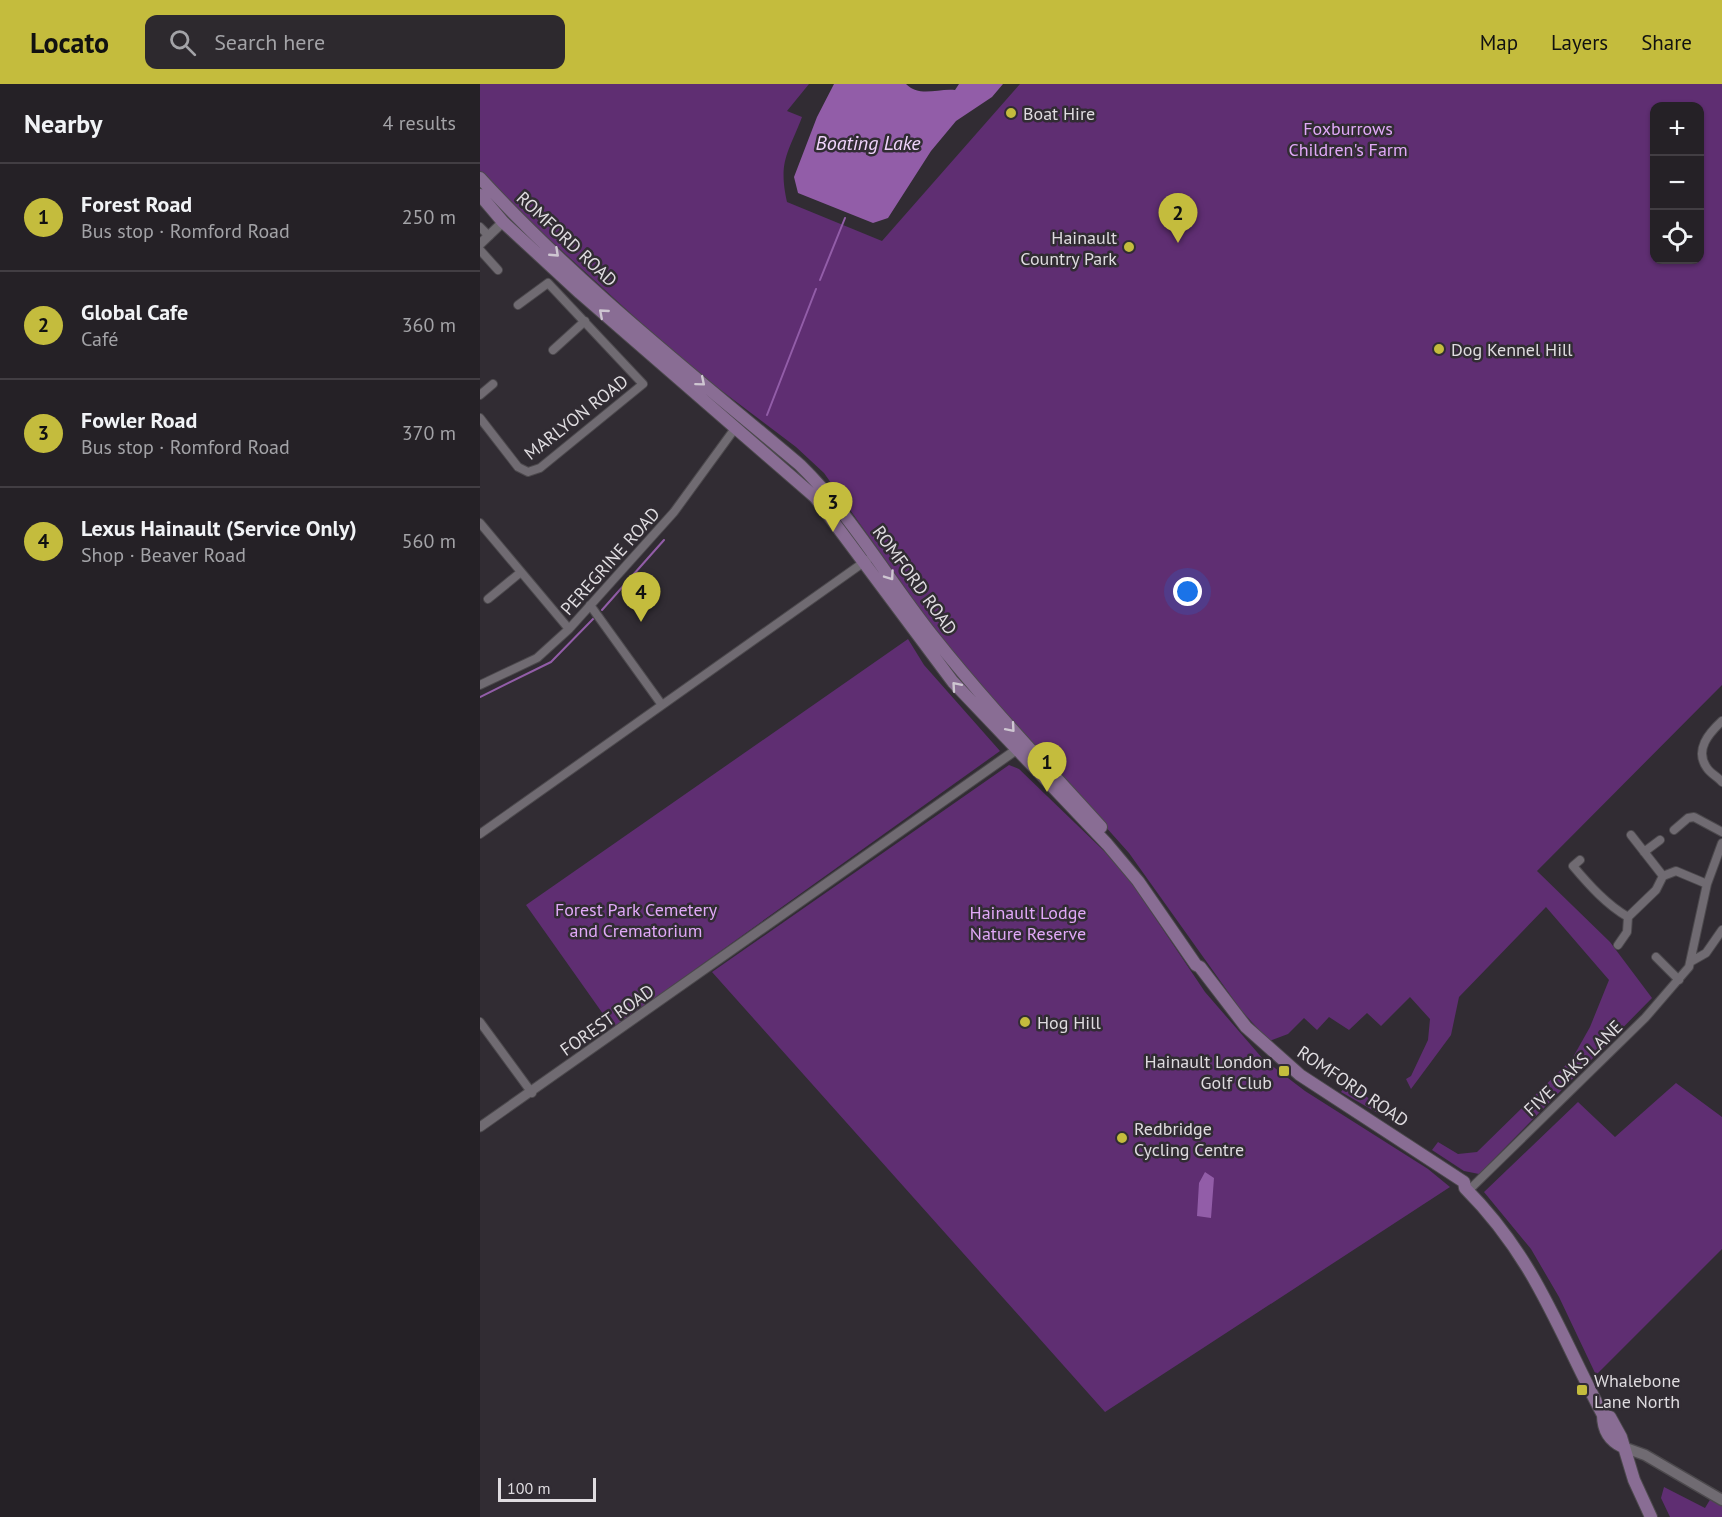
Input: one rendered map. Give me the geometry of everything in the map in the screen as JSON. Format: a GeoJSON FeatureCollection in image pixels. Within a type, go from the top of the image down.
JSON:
{"type":"FeatureCollection","features":[{"type":"Feature","properties":{"kind":"main road","name":"ROMFORD ROAD"},"geometry":{"type":"LineString","coordinates":[[480,178],[508,218],[607,316],[815,497],[953,682],[1107,844],[1138,881],[1196,965],[1200,967]]}},
{"type":"Feature","properties":{"kind":"main road","name":"ROMFORD ROAD"},"geometry":{"type":"LineString","coordinates":[[480,195],[800,465],[835,502],[875,554],[930,633],[957,666],[1121,849],[1142,877],[1200,967],[1246,1027],[1300,1075],[1380,1125],[1447,1173],[1453,1173],[1464,1182],[1467,1190],[1513,1243],[1532,1272],[1603,1415],[1603,1424],[1610,1438],[1623,1447],[1645,1455],[1722,1500]]}},
{"type":"Feature","properties":{"kind":"main road"},"geometry":{"type":"LineString","coordinates":[[1623,1447],[1651,1517]]}},
{"type":"Feature","properties":{"kind":"street"},"geometry":{"type":"LineString","coordinates":[[480,244],[508,218]]}},
{"type":"Feature","properties":{"kind":"street"},"geometry":{"type":"LineString","coordinates":[[480,227],[489,236]]}},
{"type":"Feature","properties":{"kind":"street"},"geometry":{"type":"LineString","coordinates":[[480,250],[498,270]]}},
{"type":"Feature","properties":{"kind":"street"},"geometry":{"type":"LineString","coordinates":[[518,305],[548,283],[585,321],[554,350]]}},
{"type":"Feature","properties":{"kind":"street","name":"MARLYON ROAD"},"geometry":{"type":"LineString","coordinates":[[480,418],[519,467],[528,472],[540,468],[644,384],[585,321]]}},
{"type":"Feature","properties":{"kind":"street"},"geometry":{"type":"LineString","coordinates":[[480,395],[493,384]]}},
{"type":"Feature","properties":{"kind":"street","name":"PEREGRINE ROAD"},"geometry":{"type":"LineString","coordinates":[[480,685],[537,658],[569,629],[674,512],[736,427]]}},
{"type":"Feature","properties":{"kind":"street"},"geometry":{"type":"LineString","coordinates":[[480,523],[569,629]]}},
{"type":"Feature","properties":{"kind":"street"},"geometry":{"type":"LineString","coordinates":[[480,834],[875,554]]}},
{"type":"Feature","properties":{"kind":"street"},"geometry":{"type":"LineString","coordinates":[[488,599],[521,572]]}},
{"type":"Feature","properties":{"kind":"street"},"geometry":{"type":"LineString","coordinates":[[590,605],[662,705]]}},
{"type":"Feature","properties":{"kind":"street"},"geometry":{"type":"LineString","coordinates":[[1722,721],[1707,734],[1703,745],[1703,759],[1707,768],[1722,782]]}},
{"type":"Feature","properties":{"kind":"street","name":"FOREST ROAD"},"geometry":{"type":"LineString","coordinates":[[480,1127],[532,1093],[1016,750]]}},
{"type":"Feature","properties":{"kind":"street"},"geometry":{"type":"LineString","coordinates":[[1674,830],[1688,818],[1694,817],[1722,832]]}},
{"type":"Feature","properties":{"kind":"street"},"geometry":{"type":"LineString","coordinates":[[1631,835],[1663,876]]}},
{"type":"Feature","properties":{"kind":"street"},"geometry":{"type":"LineString","coordinates":[[1644,852],[1660,840]]}},
{"type":"Feature","properties":{"kind":"street","name":"FIVE OAKS LANE"},"geometry":{"type":"LineString","coordinates":[[1467,1190],[1645,1018],[1679,980],[1692,961],[1707,884],[1722,843]]}},
{"type":"Feature","properties":{"kind":"street"},"geometry":{"type":"LineString","coordinates":[[1580,860],[1573,866],[1587,883],[1600,892],[1611,908],[1628,917]]}},
{"type":"Feature","properties":{"kind":"street"},"geometry":{"type":"LineString","coordinates":[[1618,945],[1627,932],[1628,917],[1656,890],[1663,876],[1676,871],[1707,884]]}},
{"type":"Feature","properties":{"kind":"street","name":"FIVE OAKS LANE"},"geometry":{"type":"LineString","coordinates":[[1692,961],[1706,953],[1722,930]]}},
{"type":"Feature","properties":{"kind":"street"},"geometry":{"type":"LineString","coordinates":[[1656,957],[1679,980]]}},
{"type":"Feature","properties":{"kind":"street"},"geometry":{"type":"LineString","coordinates":[[480,1022],[532,1093]]}},
{"type":"Feature","properties":{"kind":"green space","name":"Foxburrows Children's Farm"},"geometry":{"type":"Polygon","coordinates":[[[480,84],[809,84],[787,111],[802,117],[784,167],[787,202],[882,241],[1020,84],[1722,84],[1722,685],[1537,871],[1610,942],[1652,998],[1479,1174],[1464,1171],[1432,1150],[1438,1142],[1458,1154],[1477,1152],[1572,1059],[1590,1027],[1609,980],[1546,907],[1459,997],[1451,1035],[1411,1089],[1406,1079],[1411,1076],[1428,1040],[1430,1019],[1410,997],[1381,1026],[1367,1013],[1349,1030],[1329,1017],[1317,1030],[1304,1018],[1288,1034],[1269,1041],[1241,1010],[1129,853],[987,694],[942,640],[824,473],[796,447],[706,379],[515,208],[480,171],[480,84]]]}},
{"type":"Feature","properties":{"kind":"green space","name":"Forest Park Cemetery and Crematorium"},"geometry":{"type":"Polygon","coordinates":[[[908,639],[924,665],[1000,751],[613,1028],[526,905],[908,639]]]}},
{"type":"Feature","properties":{"kind":"green space","name":"Redbridge Cycling Centre"},"geometry":{"type":"Polygon","coordinates":[[[1009,765],[1019,769],[1103,850],[1129,879],[1205,992],[1263,1059],[1305,1091],[1428,1169],[1450,1187],[1105,1412],[712,972],[1009,765]]]}},
{"type":"Feature","properties":{"kind":"green space"},"geometry":{"type":"Polygon","coordinates":[[[1349,1081],[1383,1111],[1383,1116],[1341,1092],[1349,1081]]]}},
{"type":"Feature","properties":{"kind":"green space"},"geometry":{"type":"Polygon","coordinates":[[[1676,1083],[1722,1117],[1722,1249],[1596,1375],[1559,1297],[1531,1249],[1484,1192],[1578,1102],[1615,1137],[1676,1083]]]}},
{"type":"Feature","properties":{"kind":"green space"},"geometry":{"type":"Polygon","coordinates":[[[1664,1487],[1705,1508],[1711,1498],[1722,1504],[1722,1517],[1670,1517],[1661,1498],[1664,1487]]]}},
{"type":"Feature","properties":{"kind":"water","name":"Boating Lake"},"geometry":{"type":"Polygon","coordinates":[[[834,84],[906,84],[923,92],[955,90],[959,84],[1003,84],[992,97],[956,121],[931,151],[888,218],[873,223],[798,193],[794,177],[817,117],[834,84]]]}},
{"type":"Feature","properties":{"kind":"water"},"geometry":{"type":"Polygon","coordinates":[[[1205,1172],[1214,1178],[1211,1218],[1197,1216],[1199,1183],[1205,1172]]]}},
{"type":"Feature","properties":{"kind":"waterway"},"geometry":{"type":"LineString","coordinates":[[820,280],[845,218]]}},
{"type":"Feature","properties":{"kind":"waterway"},"geometry":{"type":"LineString","coordinates":[[767,415],[816,289]]}},
{"type":"Feature","properties":{"kind":"waterway"},"geometry":{"type":"LineString","coordinates":[[602,610],[664,540]]}},
{"type":"Feature","properties":{"kind":"waterway"},"geometry":{"type":"LineString","coordinates":[[480,697],[551,662],[594,618]]}},
{"type":"Feature","properties":{"kind":"place","name":"Boat Hire"},"geometry":{"type":"Point","coordinates":[1011,113]}},
{"type":"Feature","properties":{"kind":"place","name":"Global Cafe"},"geometry":{"type":"Point","coordinates":[1178,243]}},
{"type":"Feature","properties":{"kind":"place","name":"Hainault Country Park"},"geometry":{"type":"Point","coordinates":[1129,247]}},
{"type":"Feature","properties":{"kind":"place","name":"Dog Kennel Hill"},"geometry":{"type":"Point","coordinates":[1439,349]}},
{"type":"Feature","properties":{"kind":"place","name":"Fowler Road"},"geometry":{"type":"Point","coordinates":[833,532]}},
{"type":"Feature","properties":{"kind":"place","name":"Lexus Hainault (Service Only)"},"geometry":{"type":"Point","coordinates":[641,622]}},
{"type":"Feature","properties":{"kind":"place","name":"Forest Road"},"geometry":{"type":"Point","coordinates":[1047,792]}},
{"type":"Feature","properties":{"kind":"place","name":"Hog Hill"},"geometry":{"type":"Point","coordinates":[1025,1022]}},
{"type":"Feature","properties":{"kind":"place","name":"Hainault London Golf Club"},"geometry":{"type":"Point","coordinates":[1284,1071]}},
{"type":"Feature","properties":{"kind":"place","name":"Redbridge Cycling Centre"},"geometry":{"type":"Point","coordinates":[1122,1138]}},
{"type":"Feature","properties":{"kind":"place","name":"Whalebone Lane North"},"geometry":{"type":"Point","coordinates":[1582,1390]}},
{"type":"Feature","properties":{"kind":"park label","name":"Hainault Lodge Nature Reserve"},"geometry":{"type":"Point","coordinates":[1028,922]}}]}
